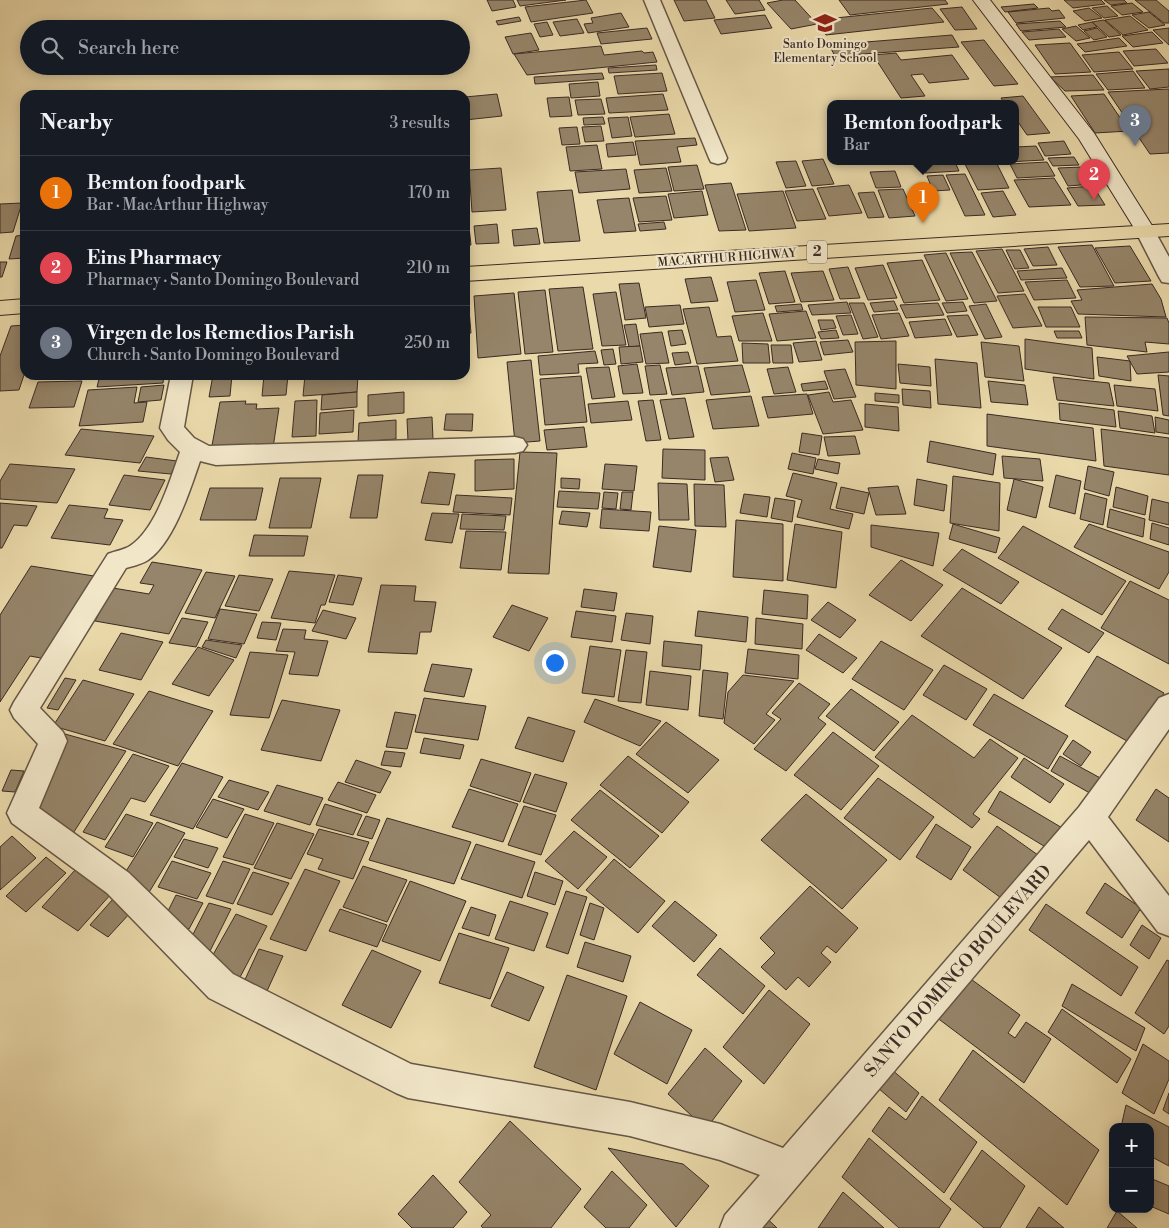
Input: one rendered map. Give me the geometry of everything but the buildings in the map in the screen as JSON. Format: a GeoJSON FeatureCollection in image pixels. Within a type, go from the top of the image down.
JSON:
{"type":"FeatureCollection","features":[{"type":"Feature","properties":{"kind":"highway","name":"MACARTHUR HIGHWAY"},"geometry":{"type":"LineString","coordinates":[[470,274],[1169,230]]}},
{"type":"Feature","properties":{"kind":"highway"},"geometry":{"type":"LineString","coordinates":[[0,308],[20,306]]}},
{"type":"Feature","properties":{"kind":"main road"},"geometry":{"type":"LineString","coordinates":[[981,0],[1087,137],[1146,232]]}},
{"type":"Feature","properties":{"kind":"street"},"geometry":{"type":"LineString","coordinates":[[652,0],[718,158]]}},
{"type":"Feature","properties":{"kind":"street"},"geometry":{"type":"LineString","coordinates":[[1146,232],[1169,277]]}},
{"type":"Feature","properties":{"kind":"street"},"geometry":{"type":"LineString","coordinates":[[181,380],[172,428],[180,441],[192,450],[205,455],[515,446]]}},
{"type":"Feature","properties":{"kind":"street"},"geometry":{"type":"LineString","coordinates":[[192,450],[182,483],[154,535],[139,553],[117,561],[24,710],[53,741],[22,813],[118,883],[221,986],[408,1080],[630,1119],[720,1142],[788,1168]]}},
{"type":"Feature","properties":{"kind":"street","name":"SANTO DOMINGO BOULEVARD"},"geometry":{"type":"LineString","coordinates":[[738,1228],[1090,817],[1169,706]]}},
{"type":"Feature","properties":{"kind":"street"},"geometry":{"type":"LineString","coordinates":[[1090,817],[1169,921]]}},
{"type":"Feature","properties":{"kind":"place","name":"Santo Domingo Elementary School"},"geometry":{"type":"Point","coordinates":[825,23]}},
{"type":"Feature","properties":{"kind":"place","name":"Virgen de los Remedios Parish"},"geometry":{"type":"Point","coordinates":[1135,146]}},
{"type":"Feature","properties":{"kind":"place","name":"Eins Pharmacy"},"geometry":{"type":"Point","coordinates":[1094,200]}},
{"type":"Feature","properties":{"kind":"place","name":"Bemton foodpark"},"geometry":{"type":"Point","coordinates":[923,223]}}]}
